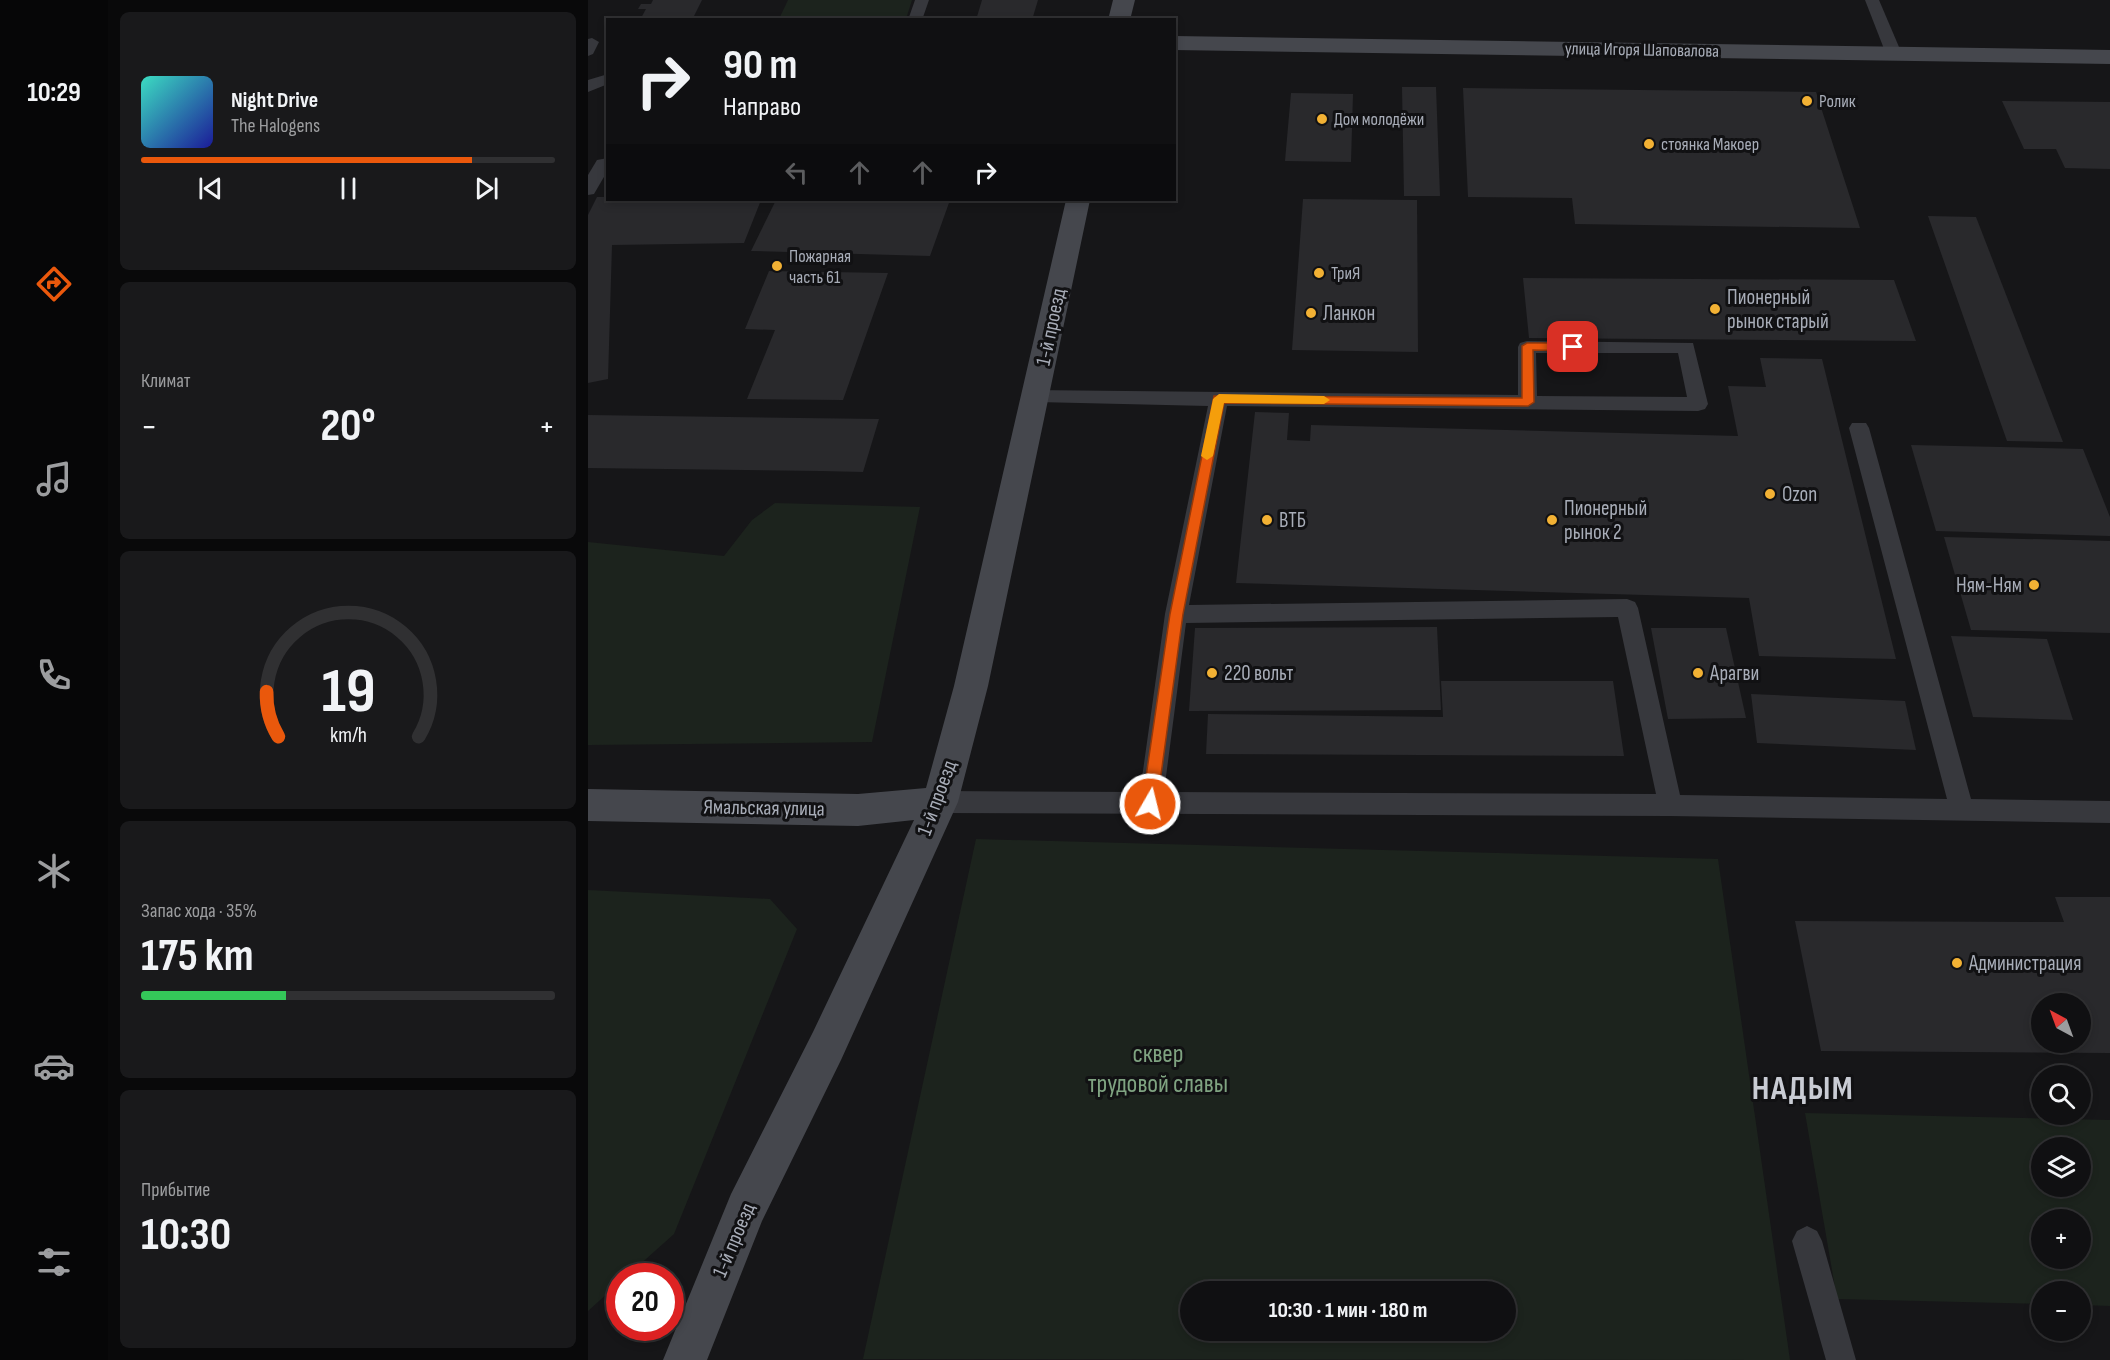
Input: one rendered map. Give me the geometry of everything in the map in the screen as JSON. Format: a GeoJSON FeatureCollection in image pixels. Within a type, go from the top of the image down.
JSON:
{"type":"FeatureCollection","features":[{"type":"Feature","properties":{"kind":"street"},"geometry":{"type":"LineString","coordinates":[[1120,18],[1124,0]]}},
{"type":"Feature","properties":{"kind":"street","name":"улица Игоря Шаповалова"},"geometry":{"type":"LineString","coordinates":[[1176,43],[2110,57]]}},
{"type":"Feature","properties":{"kind":"street","name":"1-й проезд"},"geometry":{"type":"LineString","coordinates":[[685,1360],[746,1209],[827,1046],[940,802],[971,686],[1037,395],[1078,201]]}},
{"type":"Feature","properties":{"kind":"street","name":"Ямальская улица"},"geometry":{"type":"LineString","coordinates":[[588,806],[858,810],[940,802]]}},
{"type":"Feature","properties":{"kind":"lane"},"geometry":{"type":"LineString","coordinates":[[916,18],[922,0]]}},
{"type":"Feature","properties":{"kind":"lane"},"geometry":{"type":"LineString","coordinates":[[1872,0],[1894,54]]}},
{"type":"Feature","properties":{"kind":"lane"},"geometry":{"type":"LineString","coordinates":[[588,87],[597,81],[606,80]]}},
{"type":"Feature","properties":{"kind":"lane"},"geometry":{"type":"LineString","coordinates":[[588,190],[600,163]]}},
{"type":"Feature","properties":{"kind":"lane"},"geometry":{"type":"LineString","coordinates":[[1037,395],[1219,399],[1698,404],[1686,348],[1675,347],[1527,346],[1528,402]]}},
{"type":"Feature","properties":{"kind":"lane"},"geometry":{"type":"LineString","coordinates":[[1150,804],[1176,614],[1219,399]]}},
{"type":"Feature","properties":{"kind":"lane"},"geometry":{"type":"LineString","coordinates":[[1859,428],[1962,810]]}},
{"type":"Feature","properties":{"kind":"lane"},"geometry":{"type":"LineString","coordinates":[[1176,614],[1556,607],[1627,608],[1670,805]]}},
{"type":"Feature","properties":{"kind":"lane"},"geometry":{"type":"LineString","coordinates":[[940,802],[1670,805],[2110,812]]}},
{"type":"Feature","properties":{"kind":"lane"},"geometry":{"type":"LineString","coordinates":[[1807,1241],[1841,1360]]}},
{"type":"Feature","properties":{"kind":"green space"},"geometry":{"type":"Polygon","coordinates":[[[788,0],[912,0],[906,18],[779,18],[788,0]]]}},
{"type":"Feature","properties":{"kind":"green space"},"geometry":{"type":"Polygon","coordinates":[[[775,503],[920,507],[872,742],[588,745],[588,542],[724,556],[752,520],[775,503]]]}},
{"type":"Feature","properties":{"kind":"green space","name":"сквер трудовой славы"},"geometry":{"type":"Polygon","coordinates":[[[976,839],[1718,859],[1790,1360],[863,1359],[976,839]]]}},
{"type":"Feature","properties":{"kind":"green space"},"geometry":{"type":"Polygon","coordinates":[[[588,890],[770,899],[797,929],[674,1234],[642,1263],[606,1263],[606,1295],[588,1311],[588,890]]]}},
{"type":"Feature","properties":{"kind":"green space"},"geometry":{"type":"Polygon","coordinates":[[[1805,1113],[2031,1118],[2031,1125],[2091,1125],[2091,1120],[2110,1120],[2110,1306],[2091,1305],[2091,1281],[2031,1281],[2031,1304],[1837,1299],[1805,1113]]]}},
{"type":"Feature","properties":{"kind":"building"},"geometry":{"type":"Polygon","coordinates":[[[653,0],[702,0],[693,18],[641,18],[646,9],[638,9],[641,4],[651,4],[653,0]]]}},
{"type":"Feature","properties":{"kind":"building"},"geometry":{"type":"Polygon","coordinates":[[[982,0],[1038,0],[1033,18],[977,18],[982,0]]]}},
{"type":"Feature","properties":{"kind":"building"},"geometry":{"type":"Polygon","coordinates":[[[1402,87],[1436,87],[1440,196],[1404,196],[1402,87]]]}},
{"type":"Feature","properties":{"kind":"building","name":"стоянка Макоер"},"geometry":{"type":"Polygon","coordinates":[[[1463,88],[1816,92],[1860,228],[1575,224],[1572,198],[1468,197],[1463,88]]]}},
{"type":"Feature","properties":{"kind":"building"},"geometry":{"type":"Polygon","coordinates":[[[1291,93],[1353,94],[1351,162],[1285,161],[1291,93]]]}},
{"type":"Feature","properties":{"kind":"building"},"geometry":{"type":"Polygon","coordinates":[[[2002,101],[2110,102],[2110,169],[2065,168],[2056,149],[2024,149],[2002,101]]]}},
{"type":"Feature","properties":{"kind":"building"},"geometry":{"type":"Polygon","coordinates":[[[597,197],[606,197],[606,201],[761,201],[744,243],[612,245],[608,379],[588,383],[588,215],[597,197]]]}},
{"type":"Feature","properties":{"kind":"building"},"geometry":{"type":"Polygon","coordinates":[[[1303,199],[1417,200],[1418,352],[1292,350],[1303,199]]]}},
{"type":"Feature","properties":{"kind":"building"},"geometry":{"type":"Polygon","coordinates":[[[776,201],[950,201],[930,256],[751,251],[776,201]]]}},
{"type":"Feature","properties":{"kind":"building"},"geometry":{"type":"Polygon","coordinates":[[[1928,216],[1976,217],[2063,442],[2007,441],[1928,216]]]}},
{"type":"Feature","properties":{"kind":"building"},"geometry":{"type":"Polygon","coordinates":[[[769,271],[888,273],[843,400],[747,399],[775,330],[745,329],[769,271]]]}},
{"type":"Feature","properties":{"kind":"building","name":"Пионерный рынок старый"},"geometry":{"type":"Polygon","coordinates":[[[1523,278],[1894,280],[1916,341],[1529,338],[1523,278]]]}},
{"type":"Feature","properties":{"kind":"building","name":"Пионерный рынок 2"},"geometry":{"type":"Polygon","coordinates":[[[1760,358],[1822,359],[1896,659],[1759,656],[1749,598],[1236,583],[1255,412],[1289,413],[1287,440],[1310,441],[1311,425],[1738,436],[1728,386],[1766,387],[1760,358]]]}},
{"type":"Feature","properties":{"kind":"building"},"geometry":{"type":"Polygon","coordinates":[[[588,415],[879,419],[863,472],[588,468],[588,415]]]}},
{"type":"Feature","properties":{"kind":"building"},"geometry":{"type":"Polygon","coordinates":[[[1911,445],[2083,449],[2110,517],[2110,536],[1936,531],[1911,445]]]}},
{"type":"Feature","properties":{"kind":"building","name":"Ням-Ням"},"geometry":{"type":"Polygon","coordinates":[[[1944,537],[2110,541],[2110,633],[1971,630],[1944,537]]]}},
{"type":"Feature","properties":{"kind":"building"},"geometry":{"type":"Polygon","coordinates":[[[1437,627],[1441,710],[1189,711],[1195,628],[1437,627]]]}},
{"type":"Feature","properties":{"kind":"building","name":"Арагви"},"geometry":{"type":"Polygon","coordinates":[[[1651,628],[1726,628],[1746,718],[1668,719],[1651,628]]]}},
{"type":"Feature","properties":{"kind":"building"},"geometry":{"type":"Polygon","coordinates":[[[1951,636],[2047,639],[2073,720],[1973,717],[1951,636]]]}},
{"type":"Feature","properties":{"kind":"building"},"geometry":{"type":"Polygon","coordinates":[[[1441,681],[1613,681],[1624,756],[1206,754],[1208,714],[1443,717],[1441,681]]]}},
{"type":"Feature","properties":{"kind":"building"},"geometry":{"type":"Polygon","coordinates":[[[1751,694],[1905,701],[1916,750],[1757,743],[1751,694]]]}},
{"type":"Feature","properties":{"kind":"building","name":"Администрация"},"geometry":{"type":"Polygon","coordinates":[[[2055,897],[2110,897],[2110,1053],[2091,1053],[2091,993],[2031,993],[2031,1052],[1821,1051],[1795,921],[2064,922],[2055,897]]]}},
{"type":"Feature","properties":{"kind":"slow traffic"},"geometry":{"type":"LineString","coordinates":[[1207,456],[1219,399],[1324,400]]}},
{"type":"Feature","properties":{"kind":"place","name":"Ролик"},"geometry":{"type":"Point","coordinates":[1807,101]}},
{"type":"Feature","properties":{"kind":"place","name":"Дом молодёжи"},"geometry":{"type":"Point","coordinates":[1322,119]}},
{"type":"Feature","properties":{"kind":"place","name":"стоянка Макоер"},"geometry":{"type":"Point","coordinates":[1649,144]}},
{"type":"Feature","properties":{"kind":"place","name":"Пожарная часть 61"},"geometry":{"type":"Point","coordinates":[777,266]}},
{"type":"Feature","properties":{"kind":"place","name":"ТриЯ"},"geometry":{"type":"Point","coordinates":[1319,273]}},
{"type":"Feature","properties":{"kind":"place","name":"Пионерный рынок старый"},"geometry":{"type":"Point","coordinates":[1715,309]}},
{"type":"Feature","properties":{"kind":"place","name":"Ланкон"},"geometry":{"type":"Point","coordinates":[1311,313]}},
{"type":"Feature","properties":{"kind":"place","name":"Ozon"},"geometry":{"type":"Point","coordinates":[1770,494]}},
{"type":"Feature","properties":{"kind":"place","name":"ВТБ"},"geometry":{"type":"Point","coordinates":[1267,520]}},
{"type":"Feature","properties":{"kind":"place","name":"Пионерный рынок 2"},"geometry":{"type":"Point","coordinates":[1552,520]}},
{"type":"Feature","properties":{"kind":"place","name":"Ням-Ням"},"geometry":{"type":"Point","coordinates":[2034,585]}},
{"type":"Feature","properties":{"kind":"place","name":"220 вольт"},"geometry":{"type":"Point","coordinates":[1212,673]}},
{"type":"Feature","properties":{"kind":"place","name":"Арагви"},"geometry":{"type":"Point","coordinates":[1698,673]}},
{"type":"Feature","properties":{"kind":"place","name":"Администрация"},"geometry":{"type":"Point","coordinates":[1957,963]}},
{"type":"Feature","properties":{"kind":"district","name":"НАДЫМ"},"geometry":{"type":"Point","coordinates":[1803,1089]}},
{"type":"Feature","properties":{"kind":"route"},"geometry":{"type":"LineString","coordinates":[[1150,804],[1176,614],[1219,399],[1528,402],[1527,346],[1573,347]]}}]}
